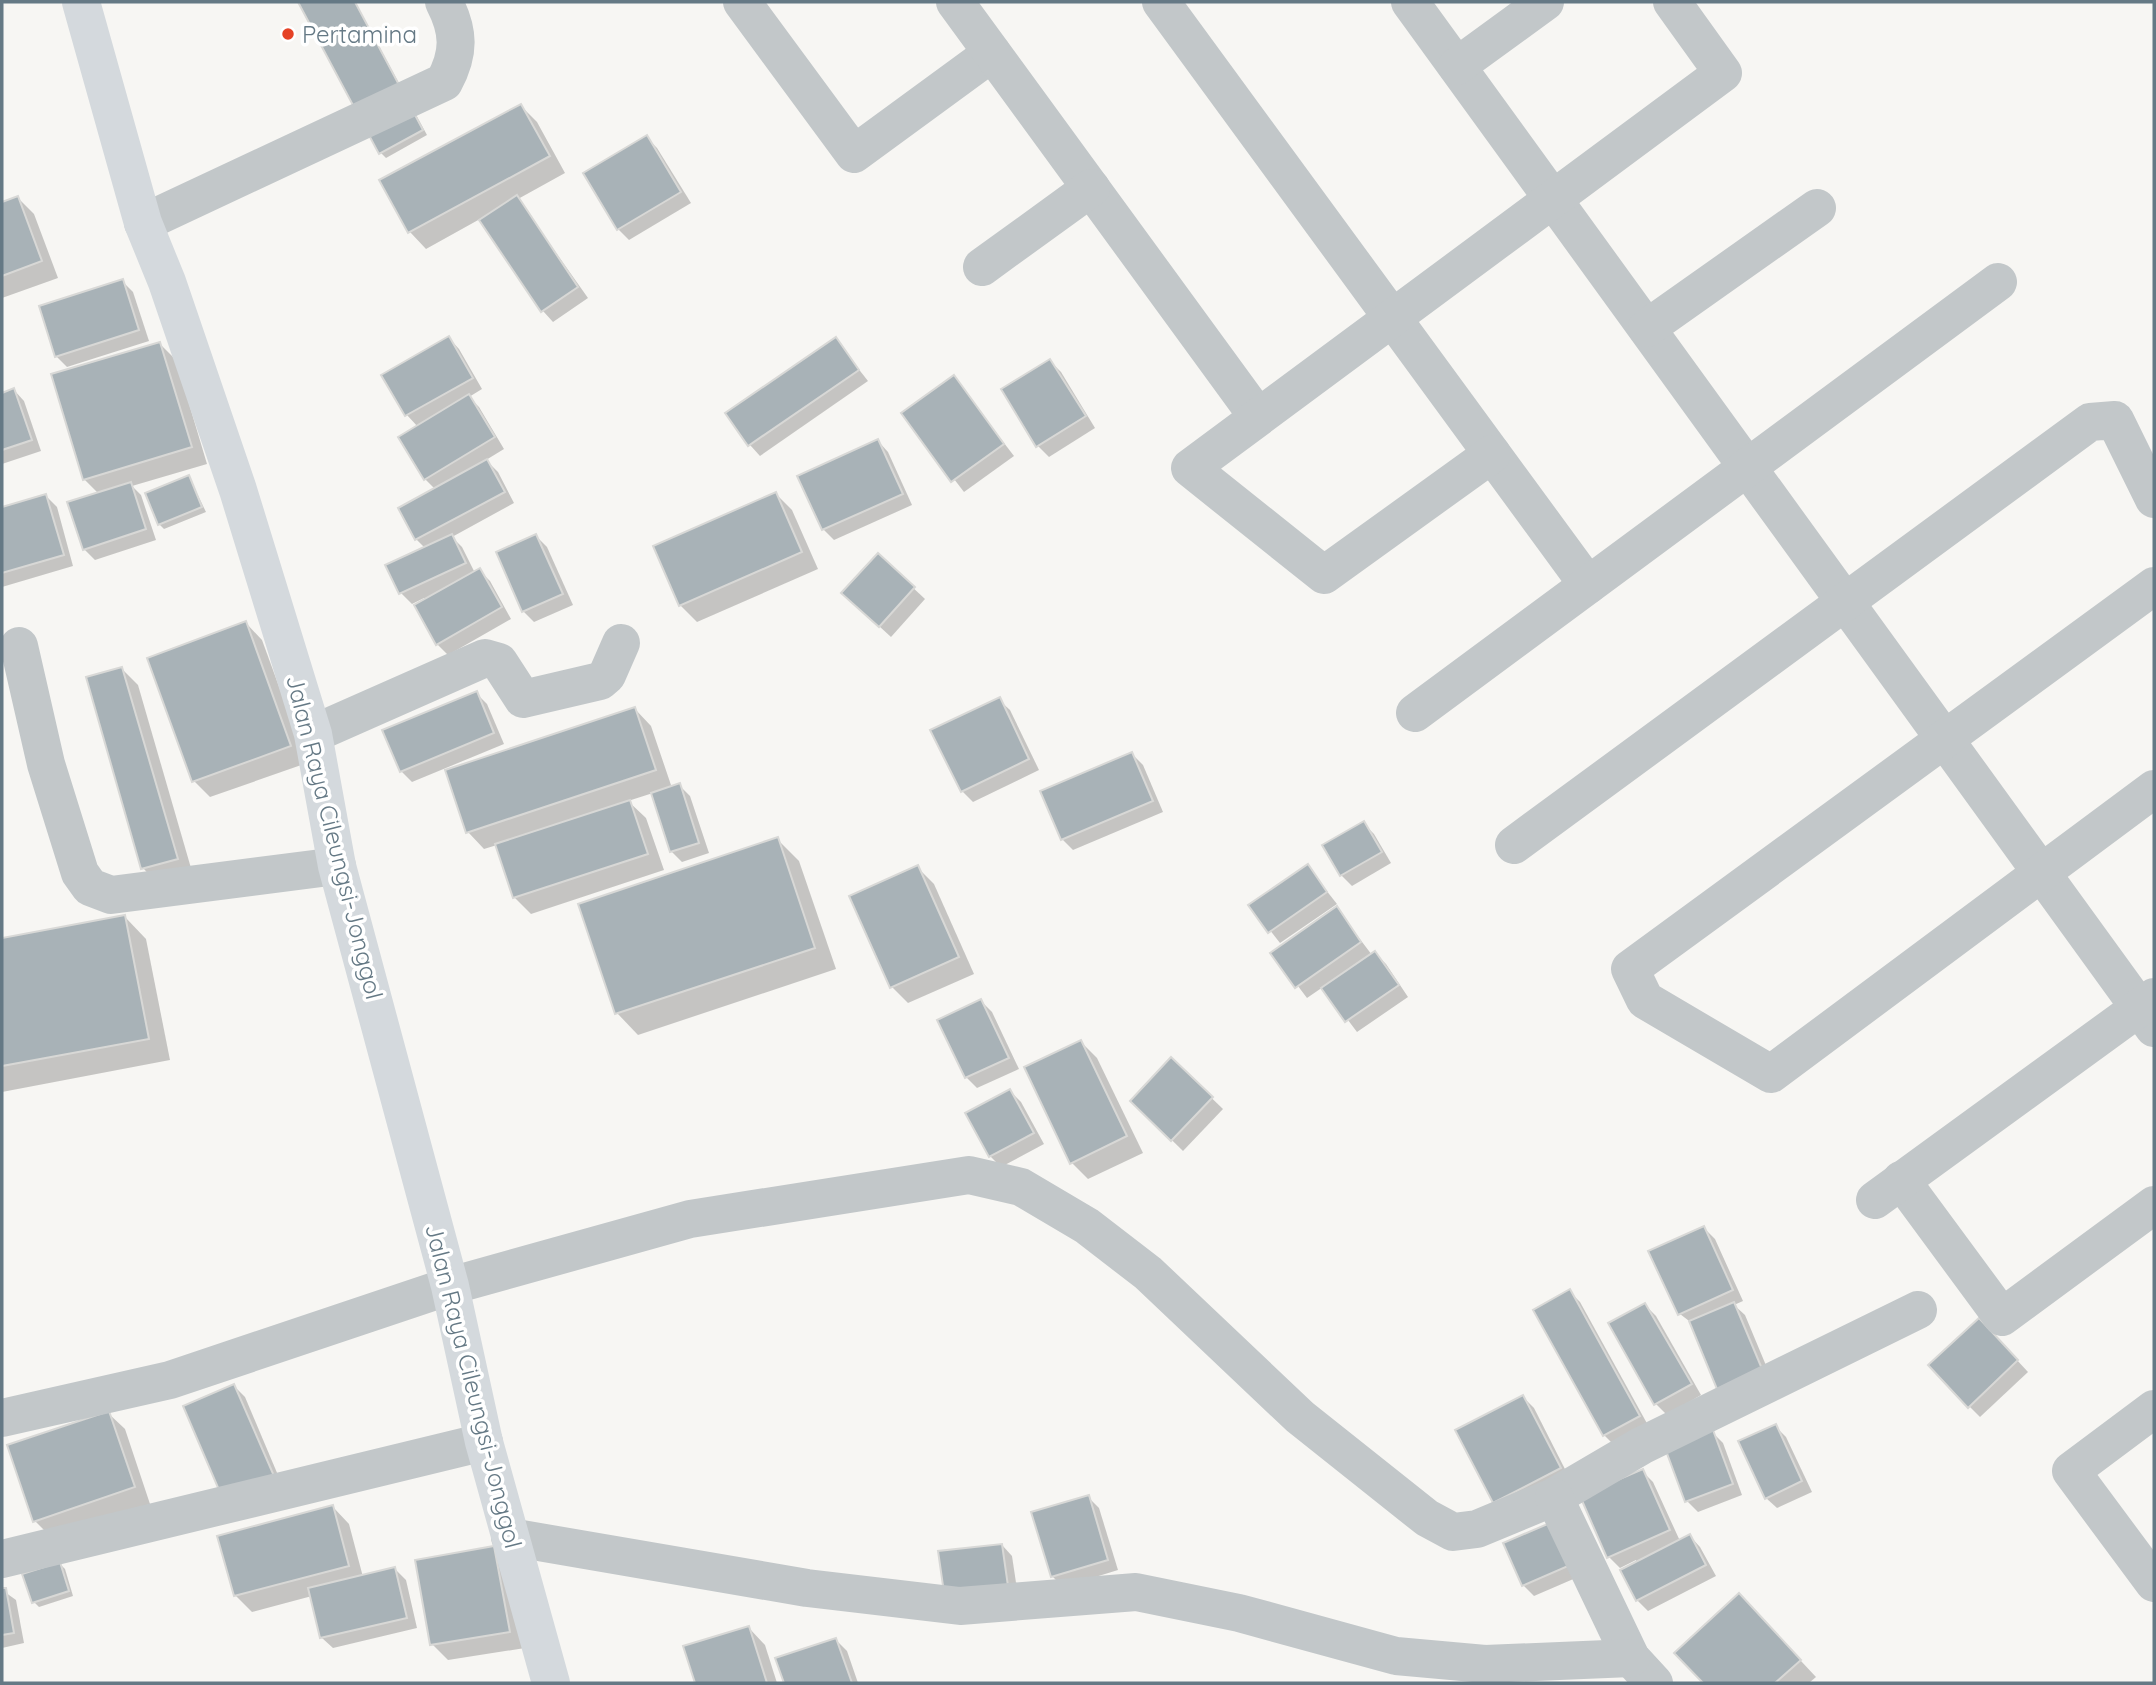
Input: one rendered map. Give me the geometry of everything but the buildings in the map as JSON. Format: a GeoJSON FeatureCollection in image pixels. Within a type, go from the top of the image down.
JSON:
{"type":"FeatureCollection","features":[{"type":"Feature","properties":{"kind":"main road","name":"Jalan Raya Cileungsi-Jonggol"},"geometry":{"type":"LineString","coordinates":[[83,3],[143,223],[167,282],[238,490],[313,734],[337,866],[450,1286],[484,1442],[551,1683]]}},
{"type":"Feature","properties":{"kind":"street"},"geometry":{"type":"LineString","coordinates":[[143,223],[444,82],[456,47],[455,23],[444,2]]}},
{"type":"Feature","properties":{"kind":"street"},"geometry":{"type":"LineString","coordinates":[[742,2],[854,154],[992,53]]}},
{"type":"Feature","properties":{"kind":"street"},"geometry":{"type":"LineString","coordinates":[[955,2],[1258,417]]}},
{"type":"Feature","properties":{"kind":"street"},"geometry":{"type":"LineString","coordinates":[[1161,2],[1588,585]]}},
{"type":"Feature","properties":{"kind":"street"},"geometry":{"type":"LineString","coordinates":[[1410,2],[2041,872],[2149,1011],[1888,1190],[2002,1317],[2154,1205]]}},
{"type":"Feature","properties":{"kind":"street"},"geometry":{"type":"LineString","coordinates":[[1457,66],[1545,2]]}},
{"type":"Feature","properties":{"kind":"street"},"geometry":{"type":"LineString","coordinates":[[1492,454],[1324,575],[1190,468],[1723,73],[1672,2]]}},
{"type":"Feature","properties":{"kind":"street"},"geometry":{"type":"LineString","coordinates":[[982,267],[1091,188]]}},
{"type":"Feature","properties":{"kind":"street"},"geometry":{"type":"LineString","coordinates":[[1647,328],[1817,208]]}},
{"type":"Feature","properties":{"kind":"street"},"geometry":{"type":"LineString","coordinates":[[1415,713],[1998,282]]}},
{"type":"Feature","properties":{"kind":"street"},"geometry":{"type":"LineString","coordinates":[[1514,845],[2090,422],[2115,420],[2154,499]]}},
{"type":"Feature","properties":{"kind":"street"},"geometry":{"type":"LineString","coordinates":[[2154,586],[1630,969],[1645,1000],[1770,1074],[2154,789]]}},
{"type":"Feature","properties":{"kind":"street"},"geometry":{"type":"LineString","coordinates":[[313,734],[485,658],[499,662],[525,699],[600,681],[607,675],[621,642]]}},
{"type":"Feature","properties":{"kind":"street"},"geometry":{"type":"LineString","coordinates":[[19,646],[46,764],[80,873],[90,887],[111,895],[337,866]]}},
{"type":"Feature","properties":{"kind":"street"},"geometry":{"type":"LineString","coordinates":[[2,1418],[170,1380],[450,1286],[690,1219],[969,1175],[1021,1187],[1087,1226],[1148,1273],[1300,1418],[1427,1518],[1453,1532],[1477,1529],[1554,1497],[1641,1446],[1918,1310]]}},
{"type":"Feature","properties":{"kind":"street"},"geometry":{"type":"LineString","coordinates":[[2154,1409],[2071,1471],[2154,1583]]}},
{"type":"Feature","properties":{"kind":"street"},"geometry":{"type":"LineString","coordinates":[[2,1559],[484,1442]]}},
{"type":"Feature","properties":{"kind":"street"},"geometry":{"type":"LineString","coordinates":[[510,1537],[807,1588],[960,1606],[1136,1592],[1239,1613],[1396,1656],[1485,1664],[1642,1671],[1554,1497]]}},
{"type":"Feature","properties":{"kind":"place","name":"Pertamina"},"geometry":{"type":"Point","coordinates":[288,34]}}]}
